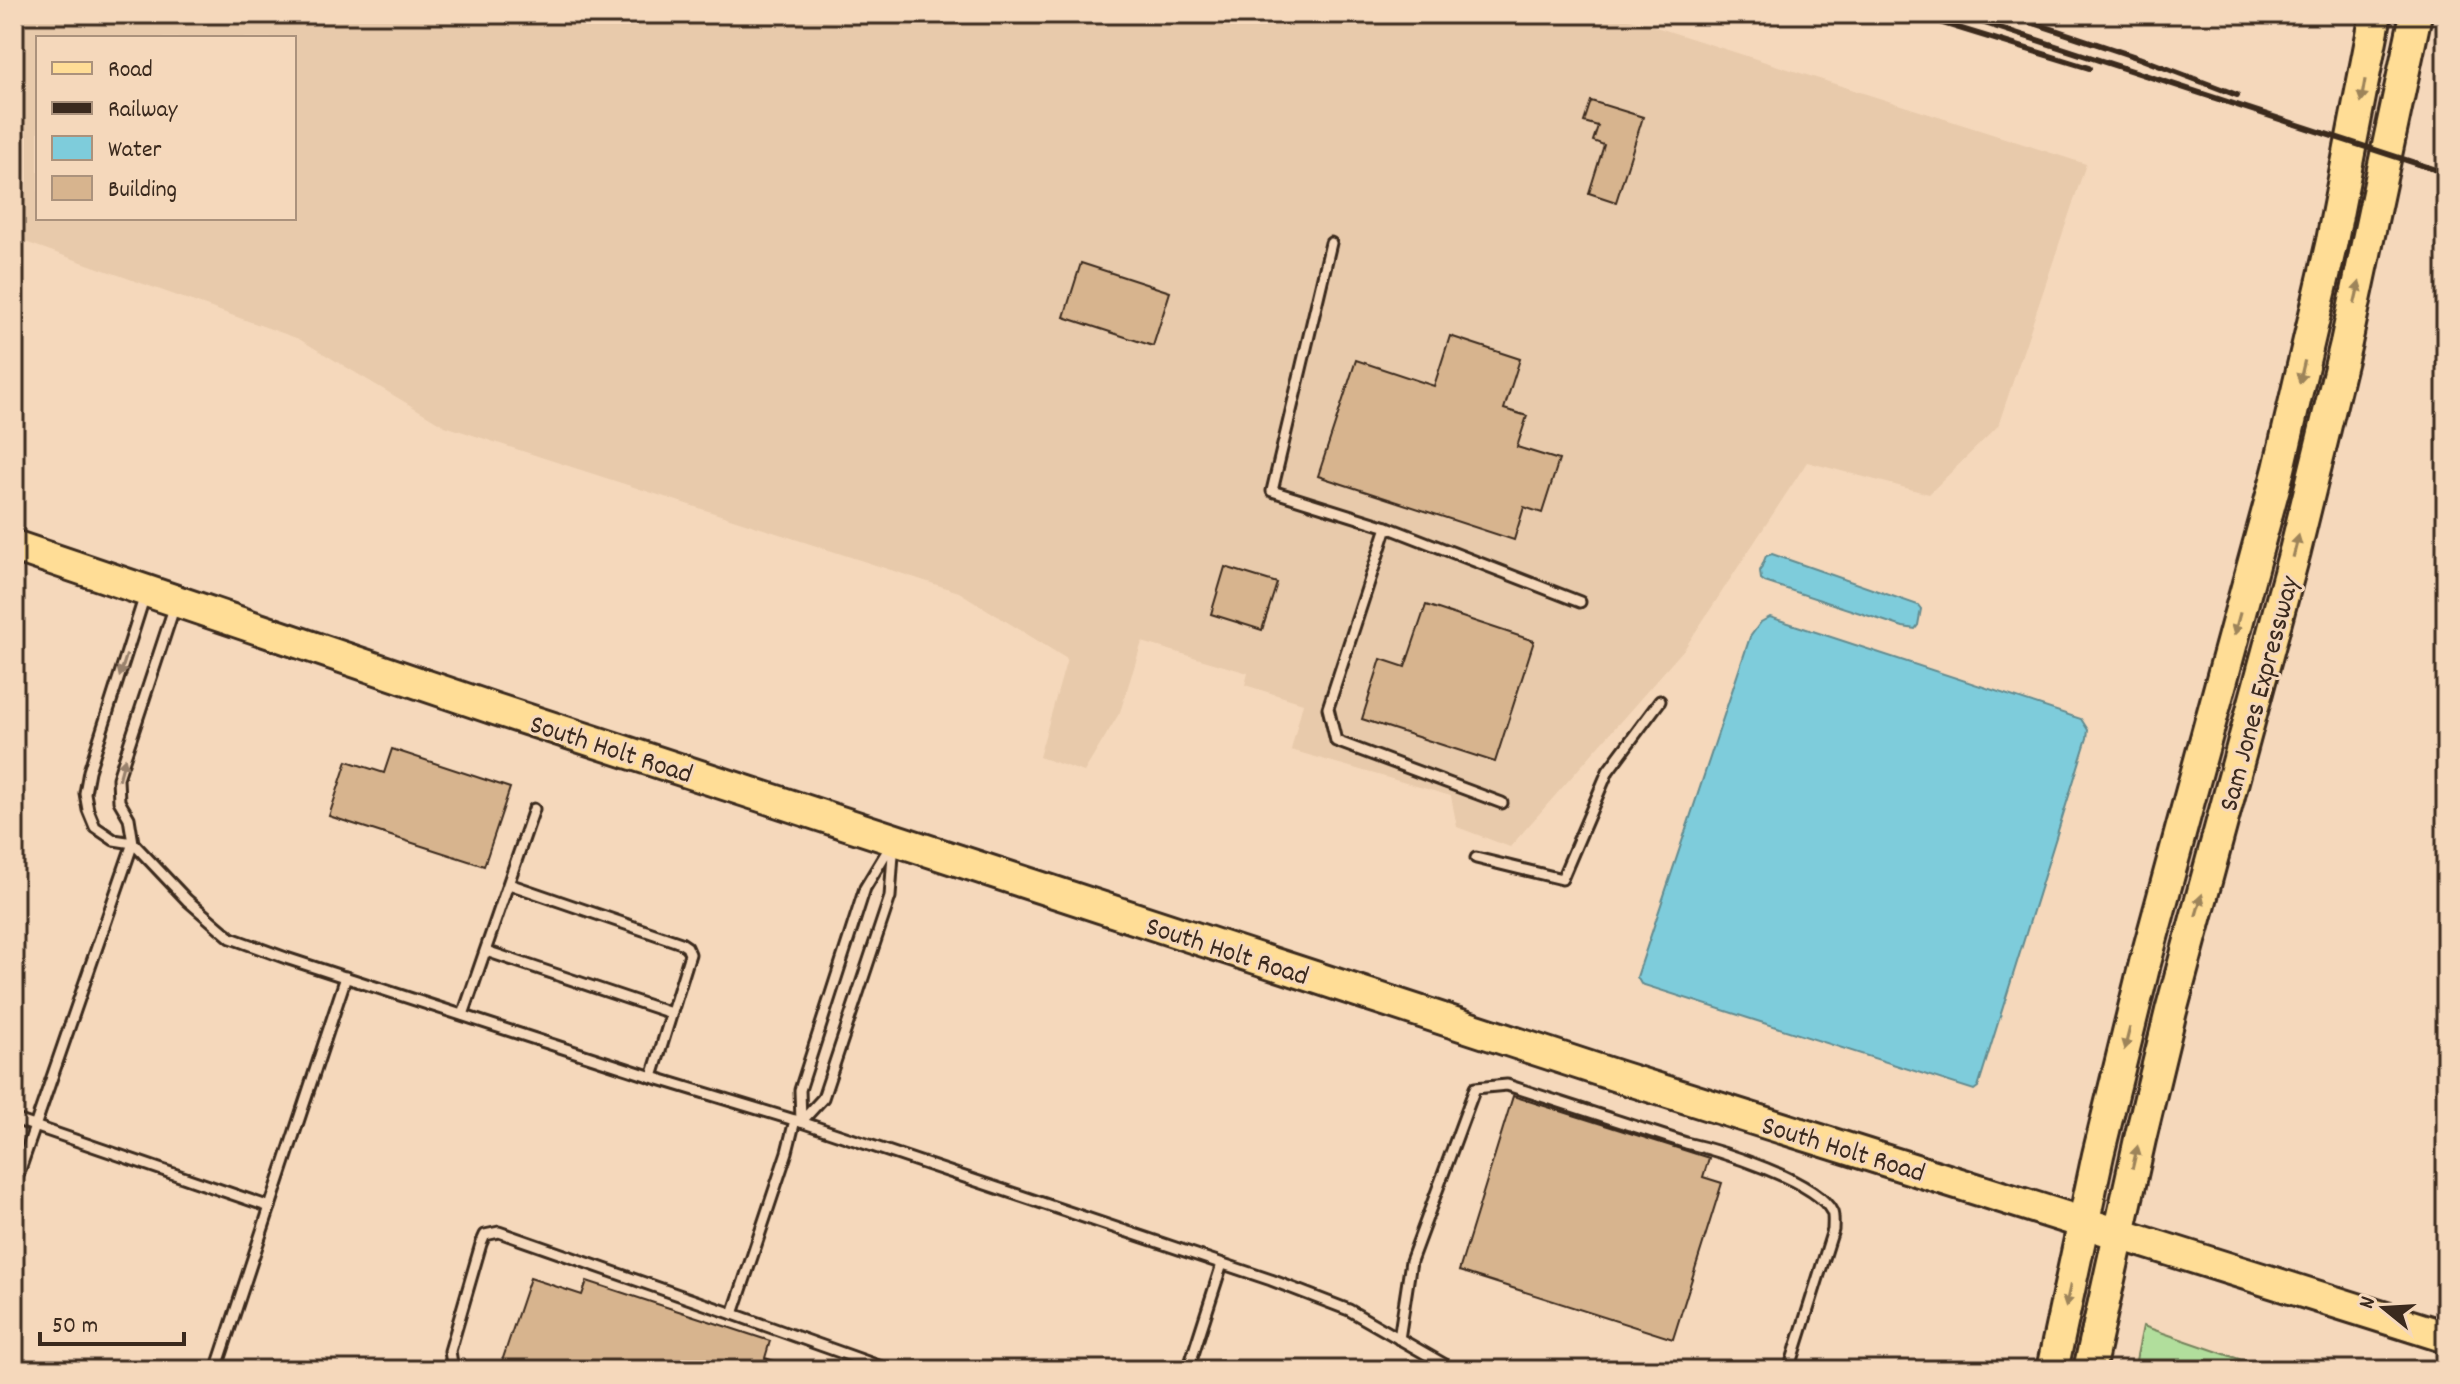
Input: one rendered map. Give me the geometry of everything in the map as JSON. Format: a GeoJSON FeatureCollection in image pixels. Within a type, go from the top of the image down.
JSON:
{"type":"FeatureCollection","features":[{"type":"Feature","properties":{"kind":"main road","name":"Sam Jones Expressway"},"geometry":{"type":"LineString","coordinates":[[2052,1370],[2083,1222],[2145,963],[2279,469],[2332,241],[2376,14]]}},
{"type":"Feature","properties":{"kind":"main road","name":"Sam Jones Expressway"},"geometry":{"type":"LineString","coordinates":[[2089,1370],[2118,1233],[2185,956],[2339,373],[2416,14]]}},
{"type":"Feature","properties":{"kind":"main road","name":"South Holt Road"},"geometry":{"type":"LineString","coordinates":[[14,546],[894,840],[1603,1071],[2446,1337]]}},
{"type":"Feature","properties":{"kind":"lane"},"geometry":{"type":"LineString","coordinates":[[1331,243],[1272,491],[1387,527],[1580,602]]}},
{"type":"Feature","properties":{"kind":"lane"},"geometry":{"type":"LineString","coordinates":[[1387,527],[1328,708],[1336,741],[1502,803]]}},
{"type":"Feature","properties":{"kind":"lane"},"geometry":{"type":"LineString","coordinates":[[147,592],[89,771],[85,793],[88,810],[95,827],[114,840],[133,843],[187,900],[231,938],[652,1077],[798,1121],[1222,1264],[1349,1310],[1437,1366],[1454,1370]]}},
{"type":"Feature","properties":{"kind":"lane"},"geometry":{"type":"LineString","coordinates":[[14,1187],[133,843],[129,818],[119,801],[118,778],[176,602]]}},
{"type":"Feature","properties":{"kind":"lane"},"geometry":{"type":"LineString","coordinates":[[1476,858],[1562,879],[1608,771],[1660,701]]}},
{"type":"Feature","properties":{"kind":"lane"},"geometry":{"type":"LineString","coordinates":[[463,1015],[534,809]]}},
{"type":"Feature","properties":{"kind":"lane"},"geometry":{"type":"LineString","coordinates":[[733,1314],[798,1121],[800,1090],[865,888],[894,840]]}},
{"type":"Feature","properties":{"kind":"lane"},"geometry":{"type":"LineString","coordinates":[[798,1121],[823,1098],[890,897],[894,840]]}},
{"type":"Feature","properties":{"kind":"lane"},"geometry":{"type":"LineString","coordinates":[[509,884],[687,947],[690,954],[652,1077]]}},
{"type":"Feature","properties":{"kind":"lane"},"geometry":{"type":"LineString","coordinates":[[486,951],[671,1013]]}},
{"type":"Feature","properties":{"kind":"lane"},"geometry":{"type":"LineString","coordinates":[[216,1370],[346,977]]}},
{"type":"Feature","properties":{"kind":"lane"},"geometry":{"type":"LineString","coordinates":[[1399,1339],[1411,1261],[1475,1088],[1507,1085],[1686,1143],[1715,1149],[1809,1187],[1831,1211],[1833,1230],[1789,1370]]}},
{"type":"Feature","properties":{"kind":"lane"},"geometry":{"type":"LineString","coordinates":[[14,1119],[270,1207]]}},
{"type":"Feature","properties":{"kind":"lane"},"geometry":{"type":"LineString","coordinates":[[453,1370],[450,1351],[481,1244],[485,1235],[499,1232],[890,1370]]}},
{"type":"Feature","properties":{"kind":"lane"},"geometry":{"type":"LineString","coordinates":[[1188,1370],[1222,1264]]}},
{"type":"Feature","properties":{"kind":"shaded area"},"geometry":{"type":"Polygon","coordinates":[[[14,14],[1615,14],[2086,164],[1998,426],[1929,494],[1807,462],[1685,648],[1510,847],[1457,827],[1451,796],[1291,750],[1303,703],[1245,685],[1248,673],[1142,642],[1120,712],[1084,772],[1039,757],[1067,659],[959,592],[445,426],[299,339],[14,238],[14,14]]]}},
{"type":"Feature","properties":{"kind":"green space"},"geometry":{"type":"Polygon","coordinates":[[[2143,1326],[2271,1370],[2134,1370],[2143,1326]]]}},
{"type":"Feature","properties":{"kind":"water"},"geometry":{"type":"Polygon","coordinates":[[[1772,554],[1918,605],[1921,609],[1918,625],[1915,629],[1903,627],[1765,582],[1761,579],[1760,571],[1766,556],[1772,554]]]}},
{"type":"Feature","properties":{"kind":"water"},"geometry":{"type":"Polygon","coordinates":[[[1770,617],[2081,719],[2088,730],[1978,1087],[1974,1090],[1641,984],[1637,977],[1750,637],[1761,622],[1770,617]]]}},
{"type":"Feature","properties":{"kind":"building"},"geometry":{"type":"Polygon","coordinates":[[[1591,101],[1643,117],[1616,202],[1589,193],[1604,145],[1593,141],[1598,126],[1584,122],[1591,101]]]}},
{"type":"Feature","properties":{"kind":"building"},"geometry":{"type":"Polygon","coordinates":[[[1081,263],[1170,292],[1153,346],[1064,317],[1081,263]]]}},
{"type":"Feature","properties":{"kind":"building"},"geometry":{"type":"Polygon","coordinates":[[[1450,336],[1520,359],[1504,409],[1527,416],[1517,447],[1559,460],[1542,513],[1524,507],[1514,540],[1318,476],[1356,360],[1434,386],[1450,336]]]}},
{"type":"Feature","properties":{"kind":"building"},"geometry":{"type":"Polygon","coordinates":[[[1225,567],[1277,583],[1262,630],[1211,614],[1225,567]]]}},
{"type":"Feature","properties":{"kind":"building"},"geometry":{"type":"Polygon","coordinates":[[[1426,605],[1534,641],[1495,762],[1362,719],[1381,659],[1405,667],[1426,605]]]}},
{"type":"Feature","properties":{"kind":"building"},"geometry":{"type":"Polygon","coordinates":[[[392,749],[510,788],[484,866],[329,816],[347,761],[384,773],[392,749]]]}},
{"type":"Feature","properties":{"kind":"building"},"geometry":{"type":"Polygon","coordinates":[[[1513,1096],[1709,1158],[1703,1177],[1722,1183],[1673,1339],[1459,1271],[1513,1096]]]}},
{"type":"Feature","properties":{"kind":"building"},"geometry":{"type":"Polygon","coordinates":[[[530,1278],[582,1295],[587,1281],[770,1341],[765,1358],[792,1367],[791,1370],[519,1370],[501,1364],[530,1278]]]}},
{"type":"Feature","properties":{"kind":"railway"},"geometry":{"type":"LineString","coordinates":[[1913,14],[2089,68]]}},
{"type":"Feature","properties":{"kind":"railway"},"geometry":{"type":"LineString","coordinates":[[1957,14],[2446,173]]}},
{"type":"Feature","properties":{"kind":"railway"},"geometry":{"type":"LineString","coordinates":[[2007,14],[2237,95]]}}]}
